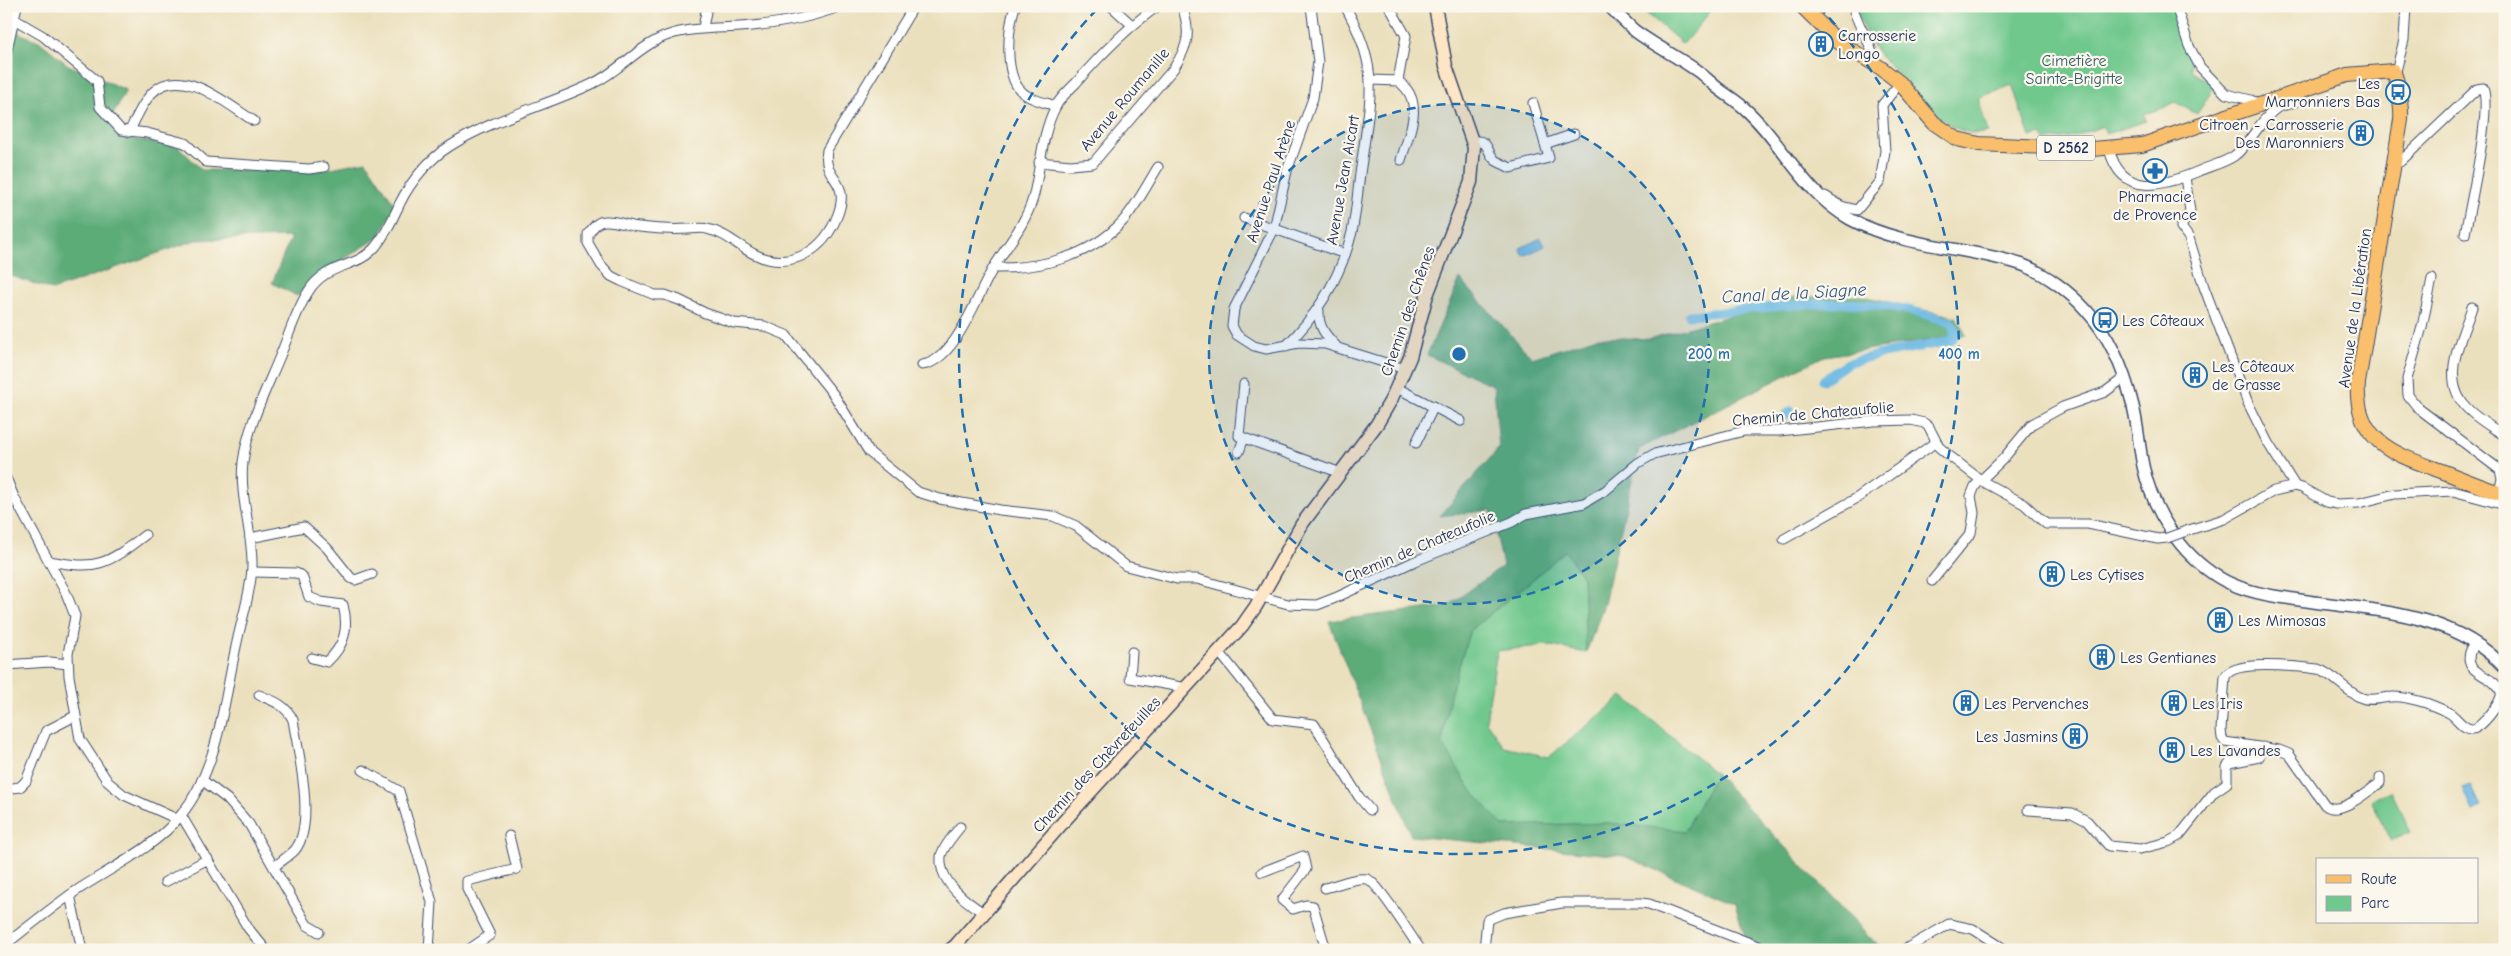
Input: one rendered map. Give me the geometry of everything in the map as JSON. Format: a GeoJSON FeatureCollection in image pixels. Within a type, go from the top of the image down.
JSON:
{"type":"FeatureCollection","features":[{"type":"Feature","properties":{"kind":"main road","name":"Chemin des Chênes"},"geometry":{"type":"LineString","coordinates":[[1262,596],[1302,524],[1377,424],[1397,388],[1427,295],[1464,202],[1474,162],[1473,144],[1446,66],[1435,6]]}},
{"type":"Feature","properties":{"kind":"main road","name":"D 2562"},"geometry":{"type":"LineString","coordinates":[[1802,6],[1837,41],[1873,62],[1900,83],[1934,123],[1957,139],[1979,144],[2109,149],[2142,145],[2347,75],[2388,75]]}},
{"type":"Feature","properties":{"kind":"main road","name":"Avenue de la Libération"},"geometry":{"type":"LineString","coordinates":[[2388,75],[2399,98],[2401,120],[2358,383],[2361,415],[2370,432],[2389,451],[2503,498]]}},
{"type":"Feature","properties":{"kind":"main road","name":"Chemin des Chèvrefeuilles"},"geometry":{"type":"LineString","coordinates":[[950,950],[1108,772],[1220,653],[1249,617],[1262,596]]}},
{"type":"Feature","properties":{"kind":"street"},"geometry":{"type":"LineString","coordinates":[[6,54],[17,6]]}},
{"type":"Feature","properties":{"kind":"street"},"geometry":{"type":"LineString","coordinates":[[703,28],[707,6]]}},
{"type":"Feature","properties":{"kind":"street"},"geometry":{"type":"LineString","coordinates":[[6,944],[70,895],[152,842],[179,817],[202,780],[215,740],[252,572],[250,538],[242,478],[243,459],[251,426],[296,316],[309,290],[322,275],[368,255],[387,231],[410,185],[436,157],[453,144],[490,126],[607,77],[625,60],[661,37],[703,28],[753,26],[817,16],[841,6]]}},
{"type":"Feature","properties":{"kind":"street","name":"Chemin de Chateaufolie"},"geometry":{"type":"LineString","coordinates":[[914,6],[827,150],[825,160],[828,169],[842,190],[842,196],[835,222],[816,248],[797,260],[769,259],[754,254],[724,234],[705,228],[661,230],[604,221],[595,224],[588,234],[588,243],[611,276],[621,281],[655,295],[664,295],[680,300],[705,313],[734,323],[764,326],[786,335],[834,395],[869,452],[918,492],[934,498],[1000,510],[1053,516],[1076,526],[1126,566],[1177,579],[1197,579],[1288,604],[1317,605],[1455,543],[1512,522],[1526,514],[1584,503],[1606,490],[1638,463],[1654,454],[1722,435],[1744,431],[1779,431],[1874,421],[1911,420],[1924,423],[1929,427],[1936,442],[1947,454],[1982,480],[2024,504],[2046,524],[2088,524],[2158,538],[2167,538],[2224,519],[2274,491],[2295,486]]}},
{"type":"Feature","properties":{"kind":"street"},"geometry":{"type":"LineString","coordinates":[[1014,6],[1008,46],[1014,78],[1026,96],[1056,106]]}},
{"type":"Feature","properties":{"kind":"street"},"geometry":{"type":"LineString","coordinates":[[1111,6],[1131,24]]}},
{"type":"Feature","properties":{"kind":"street"},"geometry":{"type":"LineString","coordinates":[[922,365],[942,355],[951,344],[994,268],[1024,224],[1033,197],[1039,162],[1056,106],[1131,24],[1158,6]]}},
{"type":"Feature","properties":{"kind":"street","name":"Avenue Roumanille"},"geometry":{"type":"LineString","coordinates":[[1039,162],[1071,165],[1093,163],[1174,68],[1182,56],[1188,36],[1182,6]]}},
{"type":"Feature","properties":{"kind":"street","name":"Avenue Paul Arène"},"geometry":{"type":"LineString","coordinates":[[1286,346],[1266,349],[1244,342],[1237,335],[1231,319],[1274,229],[1287,171],[1317,81],[1317,36],[1311,6]]}},
{"type":"Feature","properties":{"kind":"street","name":"Avenue Jean Aicart"},"geometry":{"type":"LineString","coordinates":[[1286,346],[1318,311],[1345,254],[1352,231],[1369,115],[1371,80],[1360,33],[1345,6]]}},
{"type":"Feature","properties":{"kind":"street"},"geometry":{"type":"LineString","coordinates":[[1389,6],[1406,36],[1398,80]]}},
{"type":"Feature","properties":{"kind":"street"},"geometry":{"type":"LineString","coordinates":[[1609,6],[1635,31],[1699,71],[1742,106],[1760,124],[1812,188],[1834,210],[1886,236],[1958,249],[2023,265],[2039,273],[2086,310],[2106,336],[2124,378],[2134,408],[2143,467],[2155,502],[2170,531],[2188,552],[2217,577],[2242,589],[2276,597],[2384,610],[2421,618],[2474,643],[2505,668]]}},
{"type":"Feature","properties":{"kind":"street"},"geometry":{"type":"LineString","coordinates":[[1853,6],[1863,34],[1872,50],[1873,62]]}},
{"type":"Feature","properties":{"kind":"street"},"geometry":{"type":"LineString","coordinates":[[2176,6],[2189,46],[2200,67],[2226,94],[2252,100],[2258,104]]}},
{"type":"Feature","properties":{"kind":"street"},"geometry":{"type":"LineString","coordinates":[[2388,75],[2404,40],[2406,6]]}},
{"type":"Feature","properties":{"kind":"street"},"geometry":{"type":"LineString","coordinates":[[14,19],[43,36],[97,81],[100,107],[121,130],[148,133],[185,143],[206,162],[309,169],[324,167]]}},
{"type":"Feature","properties":{"kind":"street"},"geometry":{"type":"LineString","coordinates":[[1371,80],[1398,80],[1406,88],[1415,109],[1401,160]]}},
{"type":"Feature","properties":{"kind":"street"},"geometry":{"type":"LineString","coordinates":[[129,132],[153,92],[164,85],[177,81],[192,84],[254,121]]}},
{"type":"Feature","properties":{"kind":"street"},"geometry":{"type":"LineString","coordinates":[[1812,188],[1841,206],[1857,210],[1871,196],[1880,182],[1885,151],[1882,105],[1900,83]]}},
{"type":"Feature","properties":{"kind":"street"},"geometry":{"type":"LineString","coordinates":[[2394,165],[2401,161],[2478,89],[2483,88],[2486,94],[2485,112],[2478,167],[2465,234]]}},
{"type":"Feature","properties":{"kind":"street"},"geometry":{"type":"LineString","coordinates":[[2109,149],[2114,162],[2124,176],[2140,184],[2158,185],[2185,177],[2236,155],[2278,107],[2296,102],[2298,99],[2296,92]]}},
{"type":"Feature","properties":{"kind":"street"},"geometry":{"type":"LineString","coordinates":[[1473,144],[1478,140],[1487,144],[1494,159],[1510,168],[1549,158],[1533,103]]}},
{"type":"Feature","properties":{"kind":"street"},"geometry":{"type":"LineString","coordinates":[[1545,144],[1574,134]]}},
{"type":"Feature","properties":{"kind":"street"},"geometry":{"type":"LineString","coordinates":[[994,268],[1016,268],[1046,264],[1088,247],[1122,222],[1158,167]]}},
{"type":"Feature","properties":{"kind":"street"},"geometry":{"type":"LineString","coordinates":[[2185,177],[2190,211],[2181,228],[2189,238],[2207,295],[2248,403],[2268,443],[2295,486],[2327,502],[2338,504],[2358,503],[2396,494],[2453,491],[2503,498],[2503,467],[2418,408],[2408,395],[2407,379],[2422,327],[2432,279]]}},
{"type":"Feature","properties":{"kind":"street"},"geometry":{"type":"LineString","coordinates":[[1244,218],[1345,254]]}},
{"type":"Feature","properties":{"kind":"street"},"geometry":{"type":"LineString","coordinates":[[2472,307],[2452,369],[2454,387],[2465,406],[2505,436]]}},
{"type":"Feature","properties":{"kind":"street"},"geometry":{"type":"LineString","coordinates":[[1318,311],[1318,321],[1323,331],[1336,346]]}},
{"type":"Feature","properties":{"kind":"street"},"geometry":{"type":"LineString","coordinates":[[1286,346],[1311,343],[1336,346],[1405,368]]}},
{"type":"Feature","properties":{"kind":"street"},"geometry":{"type":"LineString","coordinates":[[1932,581],[1971,533],[1974,513],[1971,496],[1975,486],[2003,459],[2032,424],[2063,407],[2105,392],[2124,378]]}},
{"type":"Feature","properties":{"kind":"street"},"geometry":{"type":"LineString","coordinates":[[1244,384],[1238,436],[1341,473]]}},
{"type":"Feature","properties":{"kind":"street"},"geometry":{"type":"LineString","coordinates":[[1397,388],[1461,421]]}},
{"type":"Feature","properties":{"kind":"street"},"geometry":{"type":"LineString","coordinates":[[1416,443],[1434,406]]}},
{"type":"Feature","properties":{"kind":"street"},"geometry":{"type":"LineString","coordinates":[[1239,452],[1244,438]]}},
{"type":"Feature","properties":{"kind":"street"},"geometry":{"type":"LineString","coordinates":[[1784,540],[1857,498],[1936,442]]}},
{"type":"Feature","properties":{"kind":"street"},"geometry":{"type":"LineString","coordinates":[[6,478],[75,616],[68,664],[80,739],[108,782],[124,795],[179,817],[208,859],[248,928],[266,950]]}},
{"type":"Feature","properties":{"kind":"street"},"geometry":{"type":"LineString","coordinates":[[250,538],[304,526],[328,548],[351,578],[355,580],[372,574]]}},
{"type":"Feature","properties":{"kind":"street"},"geometry":{"type":"LineString","coordinates":[[49,561],[87,567],[95,565],[119,555],[145,536]]}},
{"type":"Feature","properties":{"kind":"street"},"geometry":{"type":"LineString","coordinates":[[252,572],[296,573],[302,576],[309,597],[321,602],[343,605],[347,620],[341,644],[327,662],[312,658]]}},
{"type":"Feature","properties":{"kind":"street"},"geometry":{"type":"LineString","coordinates":[[2380,778],[2380,783],[2359,797],[2336,810],[2330,809],[2325,805],[2290,754],[2263,747],[2232,745],[2222,738],[2225,677],[2227,672],[2234,668],[2265,666],[2318,669],[2326,672],[2360,698],[2368,700],[2403,697],[2428,704],[2451,714],[2465,727],[2473,729],[2480,726],[2502,700],[2502,694],[2496,684],[2475,671],[2470,664],[2470,653],[2474,643]]}},
{"type":"Feature","properties":{"kind":"street"},"geometry":{"type":"LineString","coordinates":[[1132,652],[1130,678],[1187,688]]}},
{"type":"Feature","properties":{"kind":"street"},"geometry":{"type":"LineString","coordinates":[[1220,653],[1273,719],[1314,724],[1359,797],[1370,810]]}},
{"type":"Feature","properties":{"kind":"street"},"geometry":{"type":"LineString","coordinates":[[6,665],[50,662],[68,664]]}},
{"type":"Feature","properties":{"kind":"street"},"geometry":{"type":"LineString","coordinates":[[259,695],[278,702],[288,710],[293,720],[306,810],[300,838],[295,849],[274,867]]}},
{"type":"Feature","properties":{"kind":"street"},"geometry":{"type":"LineString","coordinates":[[6,789],[20,787],[26,781],[46,731],[76,716]]}},
{"type":"Feature","properties":{"kind":"street"},"geometry":{"type":"LineString","coordinates":[[2028,810],[2072,812],[2087,820],[2109,846],[2140,849],[2155,846],[2179,836],[2214,792],[2227,783],[2227,767],[2230,763],[2255,759],[2259,757],[2263,747]]}},
{"type":"Feature","properties":{"kind":"street"},"geometry":{"type":"LineString","coordinates":[[363,770],[398,791],[432,902],[429,950]]}},
{"type":"Feature","properties":{"kind":"street"},"geometry":{"type":"LineString","coordinates":[[202,780],[227,799],[249,824],[307,925],[319,932]]}},
{"type":"Feature","properties":{"kind":"street"},"geometry":{"type":"LineString","coordinates":[[960,827],[941,857],[943,868],[949,883],[956,891],[984,913]]}},
{"type":"Feature","properties":{"kind":"street"},"geometry":{"type":"LineString","coordinates":[[468,950],[490,935],[467,890],[468,881],[517,869],[509,836]]}},
{"type":"Feature","properties":{"kind":"street"},"geometry":{"type":"LineString","coordinates":[[1262,872],[1303,856],[1306,869],[1282,900],[1293,909],[1306,904],[1313,906],[1324,943],[1322,950]]}},
{"type":"Feature","properties":{"kind":"street"},"geometry":{"type":"LineString","coordinates":[[165,882],[208,859]]}},
{"type":"Feature","properties":{"kind":"street"},"geometry":{"type":"LineString","coordinates":[[1325,888],[1365,879],[1372,881],[1382,890],[1391,908],[1421,950]]}},
{"type":"Feature","properties":{"kind":"street"},"geometry":{"type":"LineString","coordinates":[[70,895],[82,950]]}},
{"type":"Feature","properties":{"kind":"street"},"geometry":{"type":"LineString","coordinates":[[1484,950],[1487,920],[1504,913],[1562,903],[1649,904],[1768,950]]}},
{"type":"Feature","properties":{"kind":"street"},"geometry":{"type":"LineString","coordinates":[[1904,950],[1949,924],[1973,929],[2006,950]]}},
{"type":"Feature","properties":{"kind":"green space"},"geometry":{"type":"Polygon","coordinates":[[[1638,6],[1715,6],[1683,44],[1638,6]]]}},
{"type":"Feature","properties":{"kind":"green space","name":"Cimetière Sainte-Brigitte"},"geometry":{"type":"Polygon","coordinates":[[[1859,6],[2172,6],[2191,61],[2191,71],[2215,86],[2197,114],[2175,102],[2144,114],[2146,121],[2106,134],[2103,126],[2079,135],[2046,141],[2041,134],[2030,137],[2012,85],[1978,98],[1988,132],[1974,133],[1949,125],[1938,116],[1880,56],[1871,43],[1861,22],[1857,12],[1859,6]]]}},
{"type":"Feature","properties":{"kind":"green space"},"geometry":{"type":"Polygon","coordinates":[[[16,32],[39,41],[68,65],[126,90],[109,123],[125,138],[179,147],[202,170],[316,171],[366,161],[395,205],[379,237],[319,275],[297,296],[272,283],[291,237],[196,240],[52,290],[6,274],[6,65],[16,32]]]}},
{"type":"Feature","properties":{"kind":"green space"},"geometry":{"type":"Polygon","coordinates":[[[1460,279],[1532,358],[1597,337],[1649,339],[1795,297],[1862,296],[1956,317],[1966,335],[1824,356],[1639,449],[1604,604],[1586,653],[1583,577],[1565,551],[1470,630],[1450,695],[1442,742],[1468,786],[1503,826],[1608,823],[1685,831],[1716,774],[1882,950],[1749,950],[1735,904],[1624,856],[1411,836],[1329,621],[1448,606],[1503,566],[1491,510],[1440,516],[1499,448],[1494,386],[1427,355],[1460,279]]]}},
{"type":"Feature","properties":{"kind":"green space"},"geometry":{"type":"Polygon","coordinates":[[[1565,550],[1583,577],[1586,653],[1547,645],[1497,651],[1486,721],[1504,747],[1549,757],[1623,696],[1716,774],[1685,831],[1608,823],[1502,826],[1468,786],[1442,742],[1450,695],[1470,630],[1531,581],[1565,550]]]}},
{"type":"Feature","properties":{"kind":"green space"},"geometry":{"type":"Polygon","coordinates":[[[2391,791],[2411,832],[2391,841],[2371,800],[2391,791]]]}},
{"type":"Feature","properties":{"kind":"water"},"geometry":{"type":"Polygon","coordinates":[[[1541,238],[1545,246],[1524,256],[1520,248],[1541,238]]]}},
{"type":"Feature","properties":{"kind":"water"},"geometry":{"type":"Polygon","coordinates":[[[2471,785],[2481,807],[2473,811],[2463,788],[2471,785]]]}},
{"type":"Feature","properties":{"kind":"waterway","name":"Canal de la Siagne"},"geometry":{"type":"LineString","coordinates":[[1689,315],[1807,304],[1854,304],[1905,309],[1951,322],[1954,327],[1955,334],[1951,341],[1877,355],[1848,363],[1823,380]]}},
{"type":"Feature","properties":{"kind":"waterway","name":"Canal de la Siagne"},"geometry":{"type":"LineString","coordinates":[[1772,425],[1791,411]]}},
{"type":"Feature","properties":{"kind":"place","name":"Carrosserie Longo"},"geometry":{"type":"Point","coordinates":[1821,44]}},
{"type":"Feature","properties":{"kind":"place","name":"Les Marronniers Bas"},"geometry":{"type":"Point","coordinates":[2398,92]}},
{"type":"Feature","properties":{"kind":"place","name":"Citroen - Carrosserie Des Maronniers"},"geometry":{"type":"Point","coordinates":[2361,133]}},
{"type":"Feature","properties":{"kind":"place","name":"Pharmacie de Provence"},"geometry":{"type":"Point","coordinates":[2155,171]}},
{"type":"Feature","properties":{"kind":"place","name":"Les Côteaux"},"geometry":{"type":"Point","coordinates":[2105,320]}},
{"type":"Feature","properties":{"kind":"place","name":"Les Côteaux de Grasse"},"geometry":{"type":"Point","coordinates":[2195,375]}},
{"type":"Feature","properties":{"kind":"place","name":"Les Cytises"},"geometry":{"type":"Point","coordinates":[2052,574]}},
{"type":"Feature","properties":{"kind":"place","name":"Les Mimosas"},"geometry":{"type":"Point","coordinates":[2220,620]}},
{"type":"Feature","properties":{"kind":"place","name":"Les Gentianes"},"geometry":{"type":"Point","coordinates":[2102,657]}},
{"type":"Feature","properties":{"kind":"place","name":"Les Pervenches"},"geometry":{"type":"Point","coordinates":[1966,703]}},
{"type":"Feature","properties":{"kind":"place","name":"Les Iris"},"geometry":{"type":"Point","coordinates":[2174,703]}},
{"type":"Feature","properties":{"kind":"place","name":"Les Jasmins"},"geometry":{"type":"Point","coordinates":[2075,736]}},
{"type":"Feature","properties":{"kind":"place","name":"Les Lavandes"},"geometry":{"type":"Point","coordinates":[2172,750]}}]}
